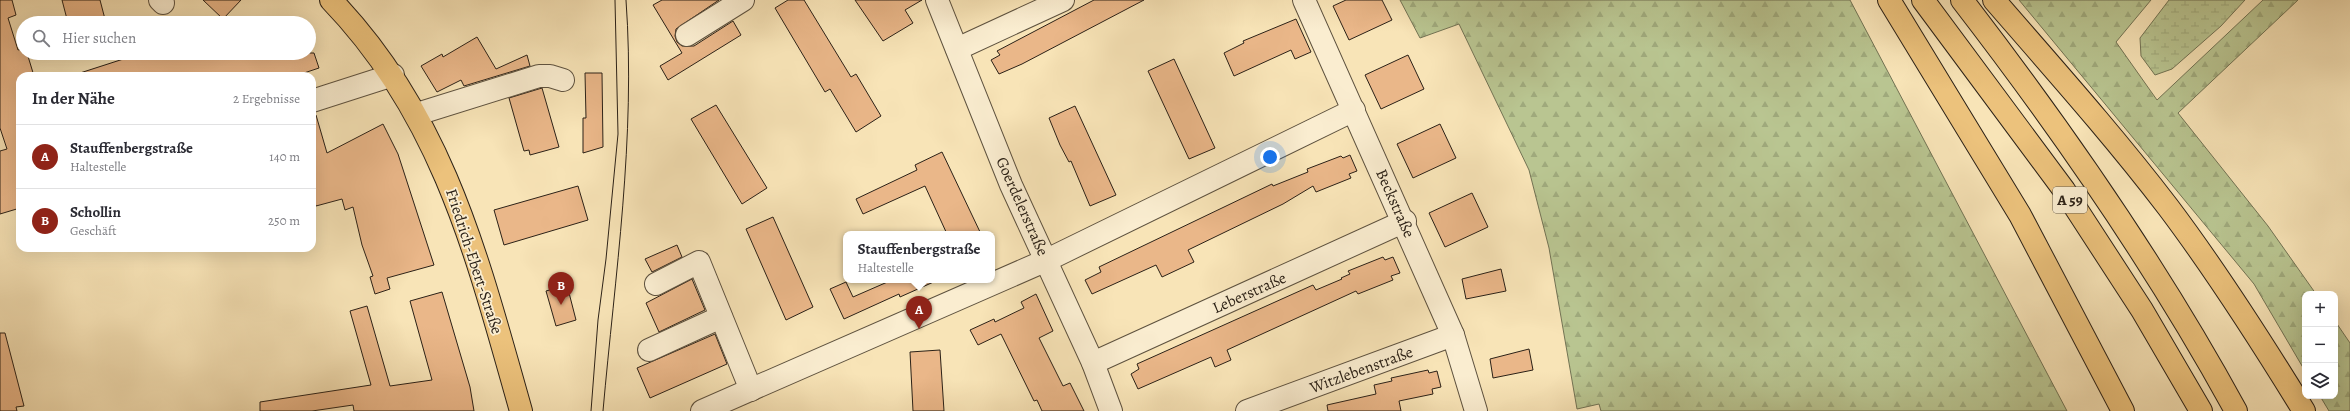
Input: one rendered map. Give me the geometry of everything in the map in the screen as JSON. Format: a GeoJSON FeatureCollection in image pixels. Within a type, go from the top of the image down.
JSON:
{"type":"FeatureCollection","features":[{"type":"Feature","properties":{"kind":"main road","name":"Friedrich-Ebert-Straße"},"geometry":{"type":"LineString","coordinates":[[331,0],[346,16],[393,75],[417,114],[462,211],[521,411]]}},
{"type":"Feature","properties":{"kind":"main road"},"geometry":{"type":"LineString","coordinates":[[1889,0],[2020,215],[2123,411]]}},
{"type":"Feature","properties":{"kind":"main road","name":"A 59"},"geometry":{"type":"LineString","coordinates":[[1923,0],[2064,190],[2142,310],[2202,411]]}},
{"type":"Feature","properties":{"kind":"main road","name":"A 59"},"geometry":{"type":"LineString","coordinates":[[1962,0],[2018,73],[2090,173],[2168,293],[2236,411]]}},
{"type":"Feature","properties":{"kind":"main road"},"geometry":{"type":"LineString","coordinates":[[1994,0],[2123,150],[2168,207],[2210,265],[2304,411]]}},
{"type":"Feature","properties":{"kind":"street"},"geometry":{"type":"LineString","coordinates":[[686,35],[743,0]]}},
{"type":"Feature","properties":{"kind":"street","name":"Goerdelerstraße"},"geometry":{"type":"LineString","coordinates":[[937,0],[1011,185],[1047,260],[1093,363],[1111,411]]}},
{"type":"Feature","properties":{"kind":"street"},"geometry":{"type":"LineString","coordinates":[[957,49],[1063,0]]}},
{"type":"Feature","properties":{"kind":"street","name":"Beckstraße"},"geometry":{"type":"LineString","coordinates":[[1304,0],[1405,221],[1453,335],[1476,411]]}},
{"type":"Feature","properties":{"kind":"street"},"geometry":{"type":"LineString","coordinates":[[316,100],[393,75]]}},
{"type":"Feature","properties":{"kind":"street"},"geometry":{"type":"LineString","coordinates":[[417,114],[539,76],[550,76],[563,80]]}},
{"type":"Feature","properties":{"kind":"street"},"geometry":{"type":"LineString","coordinates":[[995,283],[1047,260],[1354,110]]}},
{"type":"Feature","properties":{"kind":"street","name":"Leberstraße"},"geometry":{"type":"LineString","coordinates":[[1093,363],[1405,221]]}},
{"type":"Feature","properties":{"kind":"street"},"geometry":{"type":"LineString","coordinates":[[656,284],[699,262],[751,390]]}},
{"type":"Feature","properties":{"kind":"street"},"geometry":{"type":"LineString","coordinates":[[702,411],[995,283]]}},
{"type":"Feature","properties":{"kind":"street"},"geometry":{"type":"LineString","coordinates":[[649,350],[721,316]]}},
{"type":"Feature","properties":{"kind":"street","name":"Witzlebenstraße"},"geometry":{"type":"LineString","coordinates":[[1247,411],[1453,335]]}},
{"type":"Feature","properties":{"kind":"green space"},"geometry":{"type":"Polygon","coordinates":[[[1400,0],[1850,0],[2067,411],[1601,411],[1599,404],[1577,409],[1549,248],[1529,170],[1459,24],[1420,38],[1400,0]]]}},
{"type":"Feature","properties":{"kind":"green space"},"geometry":{"type":"Polygon","coordinates":[[[2019,0],[2151,0],[2116,42],[2157,100],[2263,0],[2298,0],[2178,113],[2268,226],[2314,291],[2302,291],[2302,366],[2254,284],[2019,0]]]}},
{"type":"Feature","properties":{"kind":"green space"},"geometry":{"type":"Polygon","coordinates":[[[2169,0],[2245,0],[2221,26],[2172,69],[2155,75],[2141,56],[2140,38],[2169,0]]]}},
{"type":"Feature","properties":{"kind":"green space"},"geometry":{"type":"Polygon","coordinates":[[[2338,325],[2350,343],[2350,411],[2329,411],[2322,399],[2338,399],[2338,325]]]}},
{"type":"Feature","properties":{"kind":"building"},"geometry":{"type":"Polygon","coordinates":[[[0,0],[12,0],[16,15],[8,18],[16,44],[16,60],[29,60],[33,72],[16,72],[16,209],[0,214],[0,151],[7,149],[0,128],[0,0]]]}},
{"type":"Feature","properties":{"kind":"building"},"geometry":{"type":"Polygon","coordinates":[[[62,0],[100,0],[104,16],[66,16],[62,0]]]}},
{"type":"Feature","properties":{"kind":"building"},"geometry":{"type":"Polygon","coordinates":[[[203,0],[241,0],[226,16],[220,16],[203,0]]]}},
{"type":"Feature","properties":{"kind":"building"},"geometry":{"type":"Polygon","coordinates":[[[662,0],[719,0],[676,29],[675,36],[677,42],[682,46],[694,46],[733,21],[741,35],[668,80],[660,66],[682,53],[653,5],[662,0]]]}},
{"type":"Feature","properties":{"kind":"building"},"geometry":{"type":"Polygon","coordinates":[[[788,0],[804,0],[851,77],[856,74],[881,116],[856,132],[830,89],[825,92],[775,8],[788,0]]]}},
{"type":"Feature","properties":{"kind":"building"},"geometry":{"type":"Polygon","coordinates":[[[855,0],[922,0],[905,10],[913,23],[883,41],[855,0]]]}},
{"type":"Feature","properties":{"kind":"building"},"geometry":{"type":"Polygon","coordinates":[[[1094,0],[1144,0],[1022,64],[999,74],[991,60],[1000,55],[997,51],[1094,0]]]}},
{"type":"Feature","properties":{"kind":"building"},"geometry":{"type":"Polygon","coordinates":[[[1346,0],[1382,0],[1392,20],[1349,40],[1333,6],[1346,0]]]}},
{"type":"Feature","properties":{"kind":"building"},"geometry":{"type":"Polygon","coordinates":[[[1296,19],[1311,52],[1295,59],[1291,50],[1234,76],[1224,53],[1244,43],[1243,41],[1296,19]]]}},
{"type":"Feature","properties":{"kind":"building"},"geometry":{"type":"Polygon","coordinates":[[[477,37],[496,69],[527,55],[530,66],[464,86],[461,80],[437,92],[421,66],[442,54],[443,57],[477,37]]]}},
{"type":"Feature","properties":{"kind":"building"},"geometry":{"type":"Polygon","coordinates":[[[1408,55],[1424,89],[1381,109],[1365,75],[1408,55]]]}},
{"type":"Feature","properties":{"kind":"building"},"geometry":{"type":"Polygon","coordinates":[[[316,59],[319,68],[307,72],[83,72],[120,60],[316,59]]]}},
{"type":"Feature","properties":{"kind":"building"},"geometry":{"type":"Polygon","coordinates":[[[1174,59],[1215,148],[1189,159],[1148,71],[1174,59]]]}},
{"type":"Feature","properties":{"kind":"building"},"geometry":{"type":"Polygon","coordinates":[[[585,73],[602,73],[603,147],[583,153],[583,118],[586,118],[585,73]]]}},
{"type":"Feature","properties":{"kind":"building"},"geometry":{"type":"Polygon","coordinates":[[[542,88],[559,147],[530,155],[529,150],[524,151],[509,98],[542,88]]]}},
{"type":"Feature","properties":{"kind":"building"},"geometry":{"type":"Polygon","coordinates":[[[716,105],[767,188],[742,204],[691,119],[716,105]]]}},
{"type":"Feature","properties":{"kind":"building"},"geometry":{"type":"Polygon","coordinates":[[[1075,106],[1116,195],[1090,206],[1071,161],[1069,162],[1060,145],[1049,118],[1075,106]]]}},
{"type":"Feature","properties":{"kind":"building"},"geometry":{"type":"Polygon","coordinates":[[[316,115],[327,153],[383,124],[398,154],[434,265],[387,278],[390,289],[375,294],[370,277],[373,276],[362,245],[353,207],[345,210],[342,199],[316,206],[316,115]]]}},
{"type":"Feature","properties":{"kind":"building"},"geometry":{"type":"Polygon","coordinates":[[[1440,124],[1456,158],[1413,178],[1397,144],[1440,124]]]}},
{"type":"Feature","properties":{"kind":"building"},"geometry":{"type":"Polygon","coordinates":[[[942,152],[980,231],[946,231],[925,186],[863,214],[856,199],[917,170],[915,165],[942,152]]]}},
{"type":"Feature","properties":{"kind":"building"},"geometry":{"type":"Polygon","coordinates":[[[1350,155],[1357,171],[1349,174],[1351,178],[1316,192],[1313,186],[1283,204],[1188,250],[1194,262],[1162,277],[1156,265],[1092,294],[1085,280],[1101,272],[1099,267],[1272,184],[1273,186],[1308,172],[1307,169],[1341,156],[1343,158],[1350,155]]]}},
{"type":"Feature","properties":{"kind":"building"},"geometry":{"type":"Polygon","coordinates":[[[578,186],[588,220],[504,245],[494,210],[578,186]]]}},
{"type":"Feature","properties":{"kind":"building"},"geometry":{"type":"Polygon","coordinates":[[[1472,193],[1488,227],[1445,247],[1429,213],[1472,193]]]}},
{"type":"Feature","properties":{"kind":"building"},"geometry":{"type":"Polygon","coordinates":[[[773,217],[813,307],[786,320],[746,229],[773,217]]]}},
{"type":"Feature","properties":{"kind":"building"},"geometry":{"type":"Polygon","coordinates":[[[677,245],[682,257],[652,272],[645,259],[677,245]]]}},
{"type":"Feature","properties":{"kind":"building"},"geometry":{"type":"Polygon","coordinates":[[[1383,257],[1385,260],[1393,257],[1400,273],[1391,276],[1393,280],[1358,294],[1356,291],[1227,350],[1231,360],[1215,367],[1211,357],[1138,389],[1131,374],[1139,369],[1137,364],[1313,285],[1316,290],[1342,279],[1341,278],[1350,274],[1348,271],[1383,257]]]}},
{"type":"Feature","properties":{"kind":"building"},"geometry":{"type":"Polygon","coordinates":[[[1501,269],[1506,291],[1466,299],[1462,279],[1501,269]]]}},
{"type":"Feature","properties":{"kind":"building"},"geometry":{"type":"Polygon","coordinates":[[[692,279],[705,310],[659,332],[646,303],[692,279]]]}},
{"type":"Feature","properties":{"kind":"building"},"geometry":{"type":"Polygon","coordinates":[[[846,283],[853,297],[885,283],[931,283],[900,297],[899,294],[844,319],[830,289],[846,283]]]}},
{"type":"Feature","properties":{"kind":"building"},"geometry":{"type":"Polygon","coordinates":[[[567,285],[576,320],[556,326],[546,291],[567,285]]]}},
{"type":"Feature","properties":{"kind":"building"},"geometry":{"type":"Polygon","coordinates":[[[442,292],[470,387],[474,411],[354,411],[353,405],[312,411],[260,411],[260,402],[371,385],[350,311],[367,306],[390,386],[432,380],[410,301],[442,292]]]}},
{"type":"Feature","properties":{"kind":"building"},"geometry":{"type":"Polygon","coordinates":[[[1036,294],[1053,331],[1039,338],[1063,386],[1070,383],[1084,411],[1042,411],[1037,400],[1034,401],[1001,334],[978,345],[970,330],[994,319],[995,322],[1024,308],[1021,302],[1036,294]]]}},
{"type":"Feature","properties":{"kind":"building"},"geometry":{"type":"Polygon","coordinates":[[[0,333],[5,333],[24,406],[16,407],[17,411],[0,411],[0,333]]]}},
{"type":"Feature","properties":{"kind":"building"},"geometry":{"type":"Polygon","coordinates":[[[715,334],[727,364],[650,398],[637,368],[715,334]]]}},
{"type":"Feature","properties":{"kind":"building"},"geometry":{"type":"Polygon","coordinates":[[[1529,349],[1533,370],[1493,378],[1490,359],[1529,349]]]}},
{"type":"Feature","properties":{"kind":"building"},"geometry":{"type":"Polygon","coordinates":[[[940,350],[944,411],[913,411],[910,352],[940,350]]]}},
{"type":"Feature","properties":{"kind":"building"},"geometry":{"type":"Polygon","coordinates":[[[1428,370],[1429,373],[1437,371],[1441,387],[1432,389],[1433,394],[1399,401],[1401,411],[1328,411],[1327,405],[1376,394],[1374,385],[1392,381],[1391,378],[1428,370]]]}},
{"type":"Feature","properties":{"kind":"tram line"},"geometry":{"type":"LineString","coordinates":[[591,411],[598,320],[606,259],[618,134],[615,0]]}},
{"type":"Feature","properties":{"kind":"tram line"},"geometry":{"type":"LineString","coordinates":[[603,411],[623,206],[626,154],[628,103],[626,0]]}},
{"type":"Feature","properties":{"kind":"place","name":"Schollin"},"geometry":{"type":"Point","coordinates":[561,305]}},
{"type":"Feature","properties":{"kind":"place","name":"Stauffenbergstraße"},"geometry":{"type":"Point","coordinates":[919,329]}}]}
